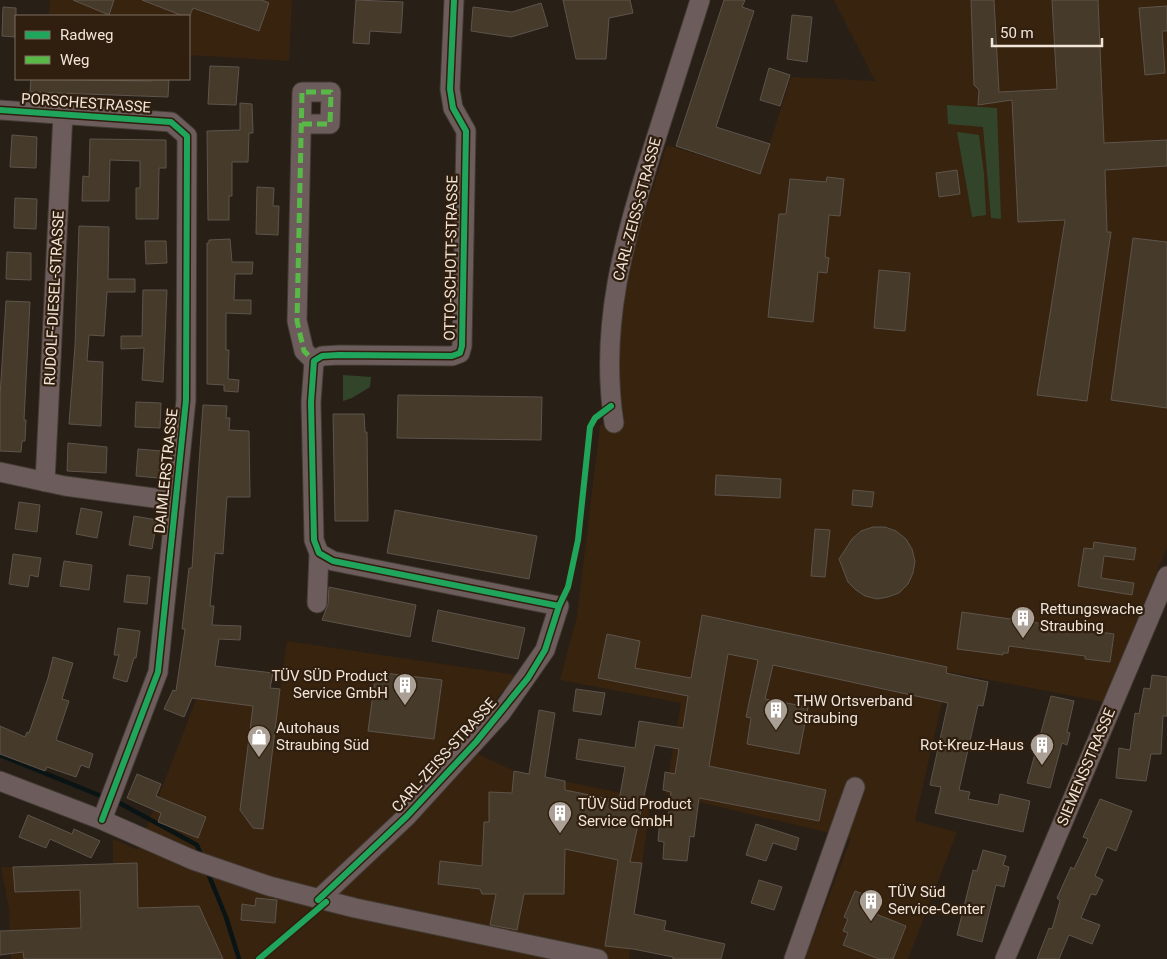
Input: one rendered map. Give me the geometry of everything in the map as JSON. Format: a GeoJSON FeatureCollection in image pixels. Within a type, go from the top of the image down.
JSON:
{"type":"FeatureCollection","features":[{"type":"Feature","properties":{"kind":"street","name":"OTTO-SCHOTT-STRASSE"},"geometry":{"type":"LineString","coordinates":[[314,361],[322,356],[339,355],[439,357],[460,353],[462,346],[466,131],[454,108],[450,89],[454,0]]}},
{"type":"Feature","properties":{"kind":"street","name":"CARL-ZEISS-STRASSE"},"geometry":{"type":"LineString","coordinates":[[614,423],[609,348],[620,261],[633,213],[700,0]]}},
{"type":"Feature","properties":{"kind":"street","name":"PORSCHESTRASSE"},"geometry":{"type":"LineString","coordinates":[[0,110],[171,122]]}},
{"type":"Feature","properties":{"kind":"street","name":"RUDOLF-DIESEL-STRASSE"},"geometry":{"type":"LineString","coordinates":[[45,482],[63,114]]}},
{"type":"Feature","properties":{"kind":"street","name":"DAIMLERSTRASSE"},"geometry":{"type":"LineString","coordinates":[[108,806],[158,672],[186,400],[187,136],[171,122]]}},
{"type":"Feature","properties":{"kind":"street"},"geometry":{"type":"LineString","coordinates":[[302,124],[297,321],[304,351],[314,361],[311,402],[312,513],[314,540],[319,552],[317,603]]}},
{"type":"Feature","properties":{"kind":"street"},"geometry":{"type":"LineString","coordinates":[[0,472],[45,482],[176,501]]}},
{"type":"Feature","properties":{"kind":"street","name":"CARL-ZEISS-STRASSE"},"geometry":{"type":"LineString","coordinates":[[318,900],[407,816],[501,713],[546,650],[558,606],[333,561],[319,552]]}},
{"type":"Feature","properties":{"kind":"street","name":"SIEMENSSTRASSE"},"geometry":{"type":"LineString","coordinates":[[1005,959],[1167,576]]}},
{"type":"Feature","properties":{"kind":"street"},"geometry":{"type":"LineString","coordinates":[[0,781],[108,806],[193,860],[318,900],[598,959]]}},
{"type":"Feature","properties":{"kind":"street"},"geometry":{"type":"LineString","coordinates":[[794,959],[855,787]]}},
{"type":"Feature","properties":{"kind":"shaded area"},"geometry":{"type":"Polygon","coordinates":[[[50,0],[292,0],[289,61],[190,55],[190,15],[49,15],[50,0]]]}},
{"type":"Feature","properties":{"kind":"shaded area"},"geometry":{"type":"Polygon","coordinates":[[[834,0],[1167,0],[1167,548],[1103,702],[949,672],[915,821],[957,832],[908,959],[805,959],[851,838],[665,794],[681,703],[560,680],[577,616],[600,425],[614,423],[625,426],[617,364],[622,316],[636,239],[667,145],[760,174],[791,77],[875,81],[834,0]]]}},
{"type":"Feature","properties":{"kind":"shaded area"},"geometry":{"type":"Polygon","coordinates":[[[287,641],[517,675],[457,744],[514,771],[651,799],[629,959],[11,959],[9,909],[1,867],[113,864],[113,839],[138,850],[204,679],[280,689],[287,641]]]}},
{"type":"Feature","properties":{"kind":"green space"},"geometry":{"type":"Polygon","coordinates":[[[947,105],[997,108],[1001,219],[991,218],[983,127],[948,124],[947,105]]]}},
{"type":"Feature","properties":{"kind":"green space"},"geometry":{"type":"Polygon","coordinates":[[[957,132],[979,135],[984,174],[986,215],[972,217],[957,132]]]}},
{"type":"Feature","properties":{"kind":"green space"},"geometry":{"type":"Polygon","coordinates":[[[343,375],[371,377],[370,387],[343,401],[343,375]]]}},
{"type":"Feature","properties":{"kind":"building"},"geometry":{"type":"Polygon","coordinates":[[[73,0],[114,0],[109,15],[73,0]]]}},
{"type":"Feature","properties":{"kind":"building"},"geometry":{"type":"Polygon","coordinates":[[[142,0],[262,0],[269,3],[259,31],[193,8],[190,16],[180,15],[142,0]]]}},
{"type":"Feature","properties":{"kind":"building"},"geometry":{"type":"Polygon","coordinates":[[[356,0],[403,2],[401,33],[370,31],[369,44],[353,43],[356,0]]]}},
{"type":"Feature","properties":{"kind":"building"},"geometry":{"type":"Polygon","coordinates":[[[563,0],[630,0],[633,13],[609,18],[606,59],[576,59],[563,0]]]}},
{"type":"Feature","properties":{"kind":"building"},"geometry":{"type":"Polygon","coordinates":[[[724,0],[745,0],[742,7],[754,11],[716,127],[770,144],[760,174],[676,146],[724,0]]]}},
{"type":"Feature","properties":{"kind":"building"},"geometry":{"type":"Polygon","coordinates":[[[971,0],[994,0],[999,92],[1057,89],[1052,0],[1098,0],[1104,143],[1167,140],[1167,166],[1105,170],[1107,232],[1111,232],[1087,401],[1037,395],[1065,220],[1018,222],[1012,100],[978,105],[979,90],[974,85],[971,0]]]}},
{"type":"Feature","properties":{"kind":"building"},"geometry":{"type":"Polygon","coordinates":[[[541,3],[548,26],[511,37],[471,31],[473,7],[512,12],[541,3]]]}},
{"type":"Feature","properties":{"kind":"building"},"geometry":{"type":"Polygon","coordinates":[[[1167,6],[1167,31],[1162,31],[1165,73],[1145,75],[1139,8],[1167,6]]]}},
{"type":"Feature","properties":{"kind":"building"},"geometry":{"type":"Polygon","coordinates":[[[3,7],[16,8],[15,37],[2,36],[3,7]]]}},
{"type":"Feature","properties":{"kind":"building"},"geometry":{"type":"Polygon","coordinates":[[[792,15],[812,17],[807,62],[787,59],[792,15]]]}},
{"type":"Feature","properties":{"kind":"building"},"geometry":{"type":"Polygon","coordinates":[[[210,66],[239,67],[236,105],[208,104],[210,66]]]}},
{"type":"Feature","properties":{"kind":"building"},"geometry":{"type":"Polygon","coordinates":[[[769,68],[790,75],[780,106],[760,100],[769,68]]]}},
{"type":"Feature","properties":{"kind":"building"},"geometry":{"type":"Polygon","coordinates":[[[31,80],[169,80],[168,97],[30,92],[31,80]]]}},
{"type":"Feature","properties":{"kind":"building"},"geometry":{"type":"Polygon","coordinates":[[[240,103],[252,104],[253,133],[249,133],[248,162],[232,162],[232,196],[229,196],[229,220],[208,220],[207,131],[240,130],[240,103]]]}},
{"type":"Feature","properties":{"kind":"building"},"geometry":{"type":"Polygon","coordinates":[[[12,135],[37,137],[36,168],[10,167],[12,135]]]}},
{"type":"Feature","properties":{"kind":"building"},"geometry":{"type":"Polygon","coordinates":[[[90,139],[166,140],[166,168],[159,168],[158,219],[136,219],[136,188],[140,188],[140,161],[110,160],[109,201],[82,201],[83,176],[89,177],[90,139]]]}},
{"type":"Feature","properties":{"kind":"building"},"geometry":{"type":"Polygon","coordinates":[[[957,170],[960,194],[939,197],[936,173],[957,170]]]}},
{"type":"Feature","properties":{"kind":"building"},"geometry":{"type":"Polygon","coordinates":[[[827,177],[844,179],[840,216],[829,215],[825,257],[829,258],[827,273],[818,272],[813,322],[768,317],[779,214],[786,214],[790,179],[826,182],[827,177]]]}},
{"type":"Feature","properties":{"kind":"building"},"geometry":{"type":"Polygon","coordinates":[[[257,187],[274,188],[273,206],[279,206],[278,235],[256,234],[257,187]]]}},
{"type":"Feature","properties":{"kind":"building"},"geometry":{"type":"Polygon","coordinates":[[[15,198],[37,199],[36,229],[14,228],[15,198]]]}},
{"type":"Feature","properties":{"kind":"building"},"geometry":{"type":"Polygon","coordinates":[[[79,226],[109,227],[108,279],[135,279],[135,292],[107,292],[104,336],[89,335],[87,361],[103,362],[101,426],[69,424],[75,346],[79,226]]]}},
{"type":"Feature","properties":{"kind":"building"},"geometry":{"type":"Polygon","coordinates":[[[1133,238],[1167,242],[1167,408],[1111,400],[1133,238]]]}},
{"type":"Feature","properties":{"kind":"building"},"geometry":{"type":"Polygon","coordinates":[[[230,239],[232,262],[253,262],[252,274],[235,274],[234,300],[251,300],[251,314],[226,313],[226,350],[229,350],[228,379],[239,380],[238,392],[224,391],[224,385],[207,384],[207,243],[209,243],[209,240],[230,239]]]}},
{"type":"Feature","properties":{"kind":"building"},"geometry":{"type":"Polygon","coordinates":[[[145,241],[166,241],[167,263],[146,264],[145,241]]]}},
{"type":"Feature","properties":{"kind":"building"},"geometry":{"type":"Polygon","coordinates":[[[7,252],[31,253],[31,280],[6,279],[7,252]]]}},
{"type":"Feature","properties":{"kind":"building"},"geometry":{"type":"Polygon","coordinates":[[[879,270],[910,273],[905,331],[874,328],[879,270]]]}},
{"type":"Feature","properties":{"kind":"building"},"geometry":{"type":"Polygon","coordinates":[[[143,290],[167,290],[163,382],[142,380],[144,348],[121,349],[121,336],[142,336],[143,290]]]}},
{"type":"Feature","properties":{"kind":"building"},"geometry":{"type":"Polygon","coordinates":[[[6,301],[30,302],[24,420],[26,420],[25,441],[22,441],[21,452],[0,451],[0,396],[6,301]]]}},
{"type":"Feature","properties":{"kind":"building"},"geometry":{"type":"Polygon","coordinates":[[[398,395],[542,397],[541,440],[397,438],[398,395]]]}},
{"type":"Feature","properties":{"kind":"building"},"geometry":{"type":"Polygon","coordinates":[[[136,402],[161,403],[160,428],[135,427],[136,402]]]}},
{"type":"Feature","properties":{"kind":"building"},"geometry":{"type":"Polygon","coordinates":[[[203,405],[227,406],[226,418],[230,418],[229,430],[249,431],[250,497],[227,497],[223,554],[215,553],[210,606],[214,606],[212,625],[241,626],[240,640],[219,639],[215,666],[273,673],[270,688],[280,689],[263,829],[253,828],[240,810],[253,706],[192,698],[184,717],[164,709],[173,690],[176,691],[185,629],[182,629],[189,568],[192,568],[203,405]]]}},
{"type":"Feature","properties":{"kind":"building"},"geometry":{"type":"Polygon","coordinates":[[[333,414],[364,414],[365,432],[367,432],[368,521],[335,521],[333,414]]]}},
{"type":"Feature","properties":{"kind":"building"},"geometry":{"type":"Polygon","coordinates":[[[68,443],[107,447],[106,473],[67,471],[68,443]]]}},
{"type":"Feature","properties":{"kind":"building"},"geometry":{"type":"Polygon","coordinates":[[[138,449],[161,451],[159,478],[136,476],[138,449]]]}},
{"type":"Feature","properties":{"kind":"building"},"geometry":{"type":"Polygon","coordinates":[[[716,475],[781,479],[780,498],[715,495],[716,475]]]}},
{"type":"Feature","properties":{"kind":"building"},"geometry":{"type":"Polygon","coordinates":[[[853,490],[874,492],[872,507],[852,505],[853,490]]]}},
{"type":"Feature","properties":{"kind":"building"},"geometry":{"type":"Polygon","coordinates":[[[19,502],[40,505],[37,532],[15,529],[19,502]]]}},
{"type":"Feature","properties":{"kind":"building"},"geometry":{"type":"Polygon","coordinates":[[[81,508],[102,512],[97,538],[76,534],[81,508]]]}},
{"type":"Feature","properties":{"kind":"building"},"geometry":{"type":"Polygon","coordinates":[[[395,510],[537,536],[529,579],[387,553],[395,510]]]}},
{"type":"Feature","properties":{"kind":"building"},"geometry":{"type":"Polygon","coordinates":[[[134,516],[157,520],[152,549],[129,545],[134,516]]]}},
{"type":"Feature","properties":{"kind":"building"},"geometry":{"type":"Polygon","coordinates":[[[873,527],[885,527],[896,531],[906,539],[912,549],[915,561],[913,573],[908,584],[899,593],[877,599],[865,596],[848,582],[839,559],[852,539],[861,531],[873,527]]]}},
{"type":"Feature","properties":{"kind":"building"},"geometry":{"type":"Polygon","coordinates":[[[815,529],[830,530],[825,577],[811,576],[815,529]]]}},
{"type":"Feature","properties":{"kind":"building"},"geometry":{"type":"Polygon","coordinates":[[[1094,542],[1136,548],[1134,560],[1104,556],[1101,578],[1134,583],[1132,595],[1078,586],[1084,548],[1093,549],[1094,542]]]}},
{"type":"Feature","properties":{"kind":"building"},"geometry":{"type":"Polygon","coordinates":[[[13,554],[41,558],[38,577],[30,575],[28,587],[9,584],[13,554]]]}},
{"type":"Feature","properties":{"kind":"building"},"geometry":{"type":"Polygon","coordinates":[[[64,561],[92,565],[89,590],[60,586],[64,561]]]}},
{"type":"Feature","properties":{"kind":"building"},"geometry":{"type":"Polygon","coordinates":[[[127,575],[150,577],[147,604],[124,602],[127,575]]]}},
{"type":"Feature","properties":{"kind":"building"},"geometry":{"type":"Polygon","coordinates":[[[329,587],[416,605],[410,637],[322,620],[328,604],[329,587]]]}},
{"type":"Feature","properties":{"kind":"building"},"geometry":{"type":"Polygon","coordinates":[[[438,610],[525,628],[518,659],[432,641],[438,610]]]}},
{"type":"Feature","properties":{"kind":"building","name":"Rettungswache Straubing"},"geometry":{"type":"Polygon","coordinates":[[[962,612],[1114,634],[1110,662],[1085,659],[1085,656],[1009,646],[1008,653],[1003,653],[1003,655],[957,649],[962,612]]]}},
{"type":"Feature","properties":{"kind":"building"},"geometry":{"type":"Polygon","coordinates":[[[702,615],[947,667],[946,673],[988,682],[983,706],[978,705],[959,790],[970,792],[968,799],[998,805],[1000,794],[1030,801],[1023,832],[935,813],[941,787],[930,785],[948,703],[773,665],[765,699],[808,707],[799,754],[747,744],[751,718],[746,717],[758,660],[728,654],[709,766],[826,790],[819,821],[699,798],[694,837],[690,836],[687,861],[663,859],[664,842],[658,841],[660,819],[668,819],[671,792],[663,790],[665,772],[675,774],[679,749],[655,745],[630,862],[642,863],[634,914],[666,921],[664,930],[725,944],[721,959],[673,959],[673,957],[633,949],[605,946],[618,860],[565,849],[564,894],[524,894],[517,930],[490,925],[496,894],[482,894],[480,889],[438,884],[440,861],[482,866],[484,822],[489,822],[489,792],[512,793],[514,771],[529,774],[539,710],[555,713],[545,777],[565,781],[565,790],[619,801],[625,767],[576,759],[579,739],[635,748],[639,721],[683,728],[688,696],[598,678],[607,634],[640,641],[635,668],[691,678],[702,615]]]}},
{"type":"Feature","properties":{"kind":"building"},"geometry":{"type":"Polygon","coordinates":[[[118,628],[140,631],[136,658],[134,658],[127,682],[113,678],[119,655],[114,655],[118,628]]]}},
{"type":"Feature","properties":{"kind":"building"},"geometry":{"type":"Polygon","coordinates":[[[53,657],[73,663],[62,699],[69,701],[56,740],[93,754],[89,768],[81,765],[76,777],[47,767],[45,771],[0,754],[0,726],[25,737],[27,732],[29,733],[48,678],[53,657]]]}},
{"type":"Feature","properties":{"kind":"building","name":"TÜV SÜD Product Service GmbH"},"geometry":{"type":"Polygon","coordinates":[[[376,672],[442,680],[434,739],[368,731],[376,672]]]}},
{"type":"Feature","properties":{"kind":"building"},"geometry":{"type":"Polygon","coordinates":[[[1152,675],[1167,677],[1167,716],[1163,716],[1161,754],[1151,754],[1146,781],[1116,778],[1119,748],[1130,750],[1135,713],[1139,714],[1144,688],[1150,689],[1152,675]]]}},
{"type":"Feature","properties":{"kind":"building"},"geometry":{"type":"Polygon","coordinates":[[[576,689],[605,693],[601,715],[573,711],[576,689]]]}},
{"type":"Feature","properties":{"kind":"building"},"geometry":{"type":"Polygon","coordinates":[[[1051,696],[1074,701],[1067,732],[1070,733],[1067,745],[1062,743],[1050,788],[1027,783],[1051,696]]]}},
{"type":"Feature","properties":{"kind":"building"},"geometry":{"type":"Polygon","coordinates":[[[137,774],[161,784],[156,796],[206,817],[198,838],[158,822],[161,813],[127,798],[137,774]]]}},
{"type":"Feature","properties":{"kind":"building"},"geometry":{"type":"Polygon","coordinates":[[[1100,799],[1132,811],[1116,851],[1107,847],[1095,876],[1103,880],[1096,895],[1091,894],[1081,918],[1100,925],[1092,944],[1069,935],[1059,959],[1037,959],[1049,928],[1052,929],[1060,901],[1057,898],[1071,867],[1074,869],[1088,839],[1083,837],[1100,799]]]}},
{"type":"Feature","properties":{"kind":"building"},"geometry":{"type":"Polygon","coordinates":[[[28,815],[72,834],[74,829],[100,841],[91,858],[50,839],[46,848],[19,837],[28,815]]]}},
{"type":"Feature","properties":{"kind":"building"},"geometry":{"type":"Polygon","coordinates":[[[756,824],[799,838],[796,850],[773,843],[766,861],[746,855],[756,824]]]}},
{"type":"Feature","properties":{"kind":"building"},"geometry":{"type":"Polygon","coordinates":[[[983,850],[1006,856],[1003,865],[1009,867],[1004,887],[996,885],[982,942],[957,935],[973,870],[977,871],[983,850]]]}},
{"type":"Feature","properties":{"kind":"building"},"geometry":{"type":"Polygon","coordinates":[[[137,863],[138,908],[199,906],[223,959],[24,959],[23,952],[0,955],[0,931],[81,928],[80,890],[15,892],[13,867],[137,863]]]}},
{"type":"Feature","properties":{"kind":"building"},"geometry":{"type":"Polygon","coordinates":[[[759,880],[782,887],[774,910],[751,903],[759,880]]]}},
{"type":"Feature","properties":{"kind":"building","name":"TÜV Süd Service-Center"},"geometry":{"type":"Polygon","coordinates":[[[855,891],[881,901],[876,914],[906,926],[893,959],[879,959],[843,945],[848,933],[843,931],[848,919],[844,917],[855,891]]]}},
{"type":"Feature","properties":{"kind":"building"},"geometry":{"type":"Polygon","coordinates":[[[256,898],[277,900],[275,923],[241,920],[242,904],[255,906],[256,898]]]}},
{"type":"Feature","properties":{"kind":"waterway"},"geometry":{"type":"LineString","coordinates":[[0,755],[106,798]]}},
{"type":"Feature","properties":{"kind":"waterway"},"geometry":{"type":"LineString","coordinates":[[114,800],[197,845],[202,857]]}},
{"type":"Feature","properties":{"kind":"waterway"},"geometry":{"type":"LineString","coordinates":[[207,871],[226,917],[239,959]]}},
{"type":"Feature","properties":{"kind":"marked path"},"geometry":{"type":"LineString","coordinates":[[302,124],[330,124],[331,92],[302,92],[297,321],[304,351],[314,361]]}},
{"type":"Feature","properties":{"kind":"cycle path"},"geometry":{"type":"LineString","coordinates":[[454,0],[450,89],[453,108],[466,131],[462,346],[460,353],[452,356],[339,355],[322,356],[314,361],[311,402],[314,540],[319,553],[333,561],[559,606]]}},
{"type":"Feature","properties":{"kind":"cycle path"},"geometry":{"type":"LineString","coordinates":[[0,110],[171,122],[187,136],[186,400],[158,672],[102,820]]}},
{"type":"Feature","properties":{"kind":"cycle path"},"geometry":{"type":"LineString","coordinates":[[318,900],[407,816],[476,742],[528,678],[545,650],[559,606],[568,587],[578,540],[590,427],[595,418],[611,406]]}},
{"type":"Feature","properties":{"kind":"cycle path"},"geometry":{"type":"LineString","coordinates":[[259,959],[326,902]]}},
{"type":"Feature","properties":{"kind":"place","name":"Rettungswache Straubing"},"geometry":{"type":"Point","coordinates":[1023,639]}},
{"type":"Feature","properties":{"kind":"place","name":"TÜV SÜD Product Service GmbH"},"geometry":{"type":"Point","coordinates":[405,706]}},
{"type":"Feature","properties":{"kind":"place","name":"THW Ortsverband Straubing"},"geometry":{"type":"Point","coordinates":[776,731]}},
{"type":"Feature","properties":{"kind":"place","name":"Autohaus Straubing Süd"},"geometry":{"type":"Point","coordinates":[259,758]}},
{"type":"Feature","properties":{"kind":"place","name":"Rot-Kreuz-Haus"},"geometry":{"type":"Point","coordinates":[1042,766]}},
{"type":"Feature","properties":{"kind":"place","name":"TÜV Süd Product Service GmbH"},"geometry":{"type":"Point","coordinates":[560,834]}},
{"type":"Feature","properties":{"kind":"place","name":"TÜV Süd Service-Center"},"geometry":{"type":"Point","coordinates":[871,922]}}]}
